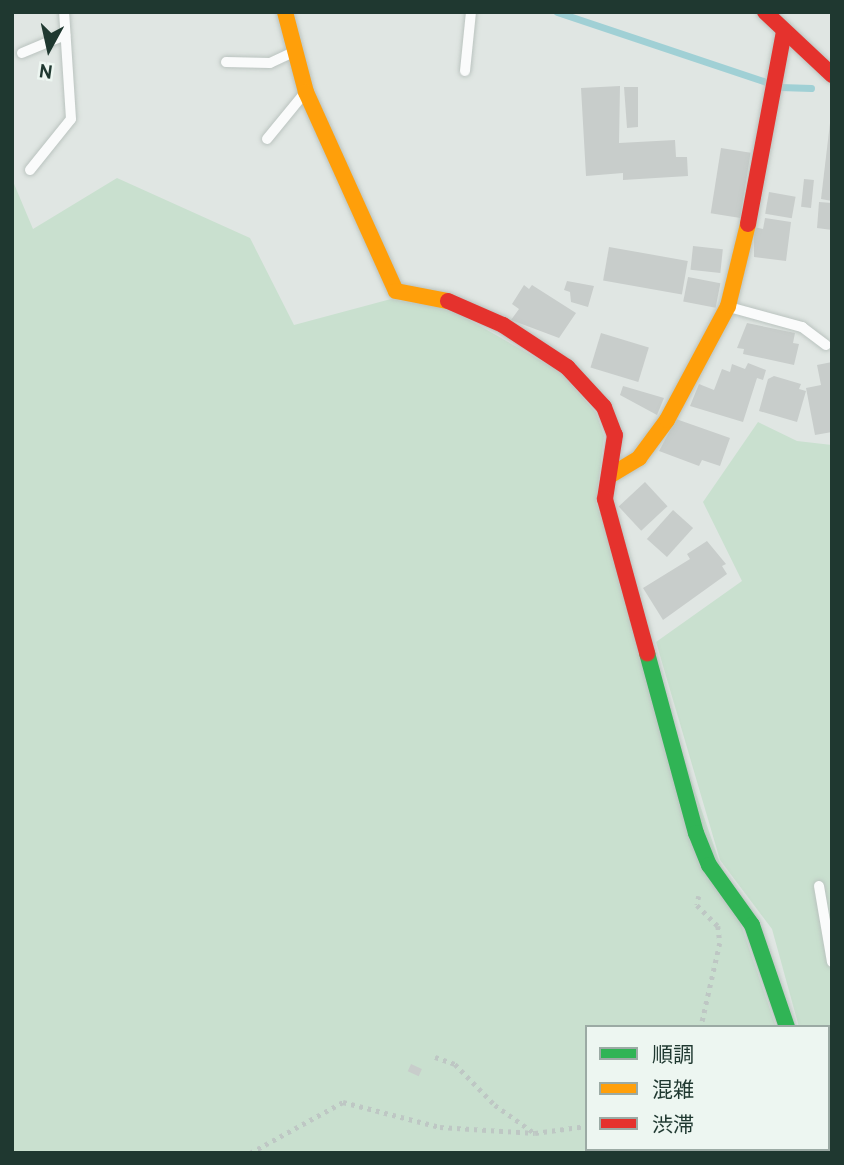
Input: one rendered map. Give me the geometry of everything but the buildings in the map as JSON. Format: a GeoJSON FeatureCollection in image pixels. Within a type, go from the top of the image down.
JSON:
{"type":"FeatureCollection","features":[{"type":"Feature","properties":{"kind":"street"},"geometry":{"type":"LineString","coordinates":[[285,12],[306,92],[396,291],[452,302],[503,325],[567,367],[604,407],[615,435],[611,475],[605,499],[696,833],[709,866],[752,925],[786,1025]]}},
{"type":"Feature","properties":{"kind":"street"},"geometry":{"type":"LineString","coordinates":[[765,12],[832,75]]}},
{"type":"Feature","properties":{"kind":"street"},"geometry":{"type":"LineString","coordinates":[[611,475],[639,458],[667,420],[728,306],[743,251],[784,31]]}},
{"type":"Feature","properties":{"kind":"lane"},"geometry":{"type":"LineString","coordinates":[[30,170],[71,119],[65,12]]}},
{"type":"Feature","properties":{"kind":"lane"},"geometry":{"type":"LineString","coordinates":[[465,71],[471,12]]}},
{"type":"Feature","properties":{"kind":"lane"},"geometry":{"type":"LineString","coordinates":[[22,53],[65,35]]}},
{"type":"Feature","properties":{"kind":"lane"},"geometry":{"type":"LineString","coordinates":[[226,62],[270,63],[295,51]]}},
{"type":"Feature","properties":{"kind":"lane"},"geometry":{"type":"LineString","coordinates":[[267,139],[306,92]]}},
{"type":"Feature","properties":{"kind":"lane"},"geometry":{"type":"LineString","coordinates":[[728,306],[802,327],[826,345]]}},
{"type":"Feature","properties":{"kind":"lane"},"geometry":{"type":"LineString","coordinates":[[819,886],[832,962]]}},
{"type":"Feature","properties":{"kind":"path"},"geometry":{"type":"LineString","coordinates":[[701,1025],[720,943],[718,926],[697,905],[709,866]]}},
{"type":"Feature","properties":{"kind":"path"},"geometry":{"type":"LineString","coordinates":[[435,1057],[455,1064],[495,1105],[535,1133]]}},
{"type":"Feature","properties":{"kind":"path"},"geometry":{"type":"LineString","coordinates":[[250,1153],[343,1102],[440,1127],[535,1133],[585,1126]]}},
{"type":"Feature","properties":{"kind":"green space"},"geometry":{"type":"Polygon","coordinates":[[[117,178],[250,238],[294,325],[391,299],[450,309],[561,372],[596,413],[604,436],[596,502],[775,1025],[585,1025],[585,1151],[808,1153],[12,1153],[12,179],[33,229],[117,178]]]}},
{"type":"Feature","properties":{"kind":"green space"},"geometry":{"type":"Polygon","coordinates":[[[758,422],[797,441],[832,445],[832,1153],[830,1025],[798,1025],[772,929],[720,860],[656,642],[742,581],[703,502],[758,422]]]}},
{"type":"Feature","properties":{"kind":"waterway"},"geometry":{"type":"LineString","coordinates":[[557,12],[766,82]]}},
{"type":"Feature","properties":{"kind":"waterway"},"geometry":{"type":"LineString","coordinates":[[780,87],[811,88]]}},
{"type":"Feature","properties":{"kind":"traffic: fast"},"geometry":{"type":"LineString","coordinates":[[647,653],[696,833],[709,865],[752,925],[786,1025]]}},
{"type":"Feature","properties":{"kind":"traffic: slow"},"geometry":{"type":"LineString","coordinates":[[285,12],[306,92],[396,291],[448,301]]}},
{"type":"Feature","properties":{"kind":"traffic: slow"},"geometry":{"type":"LineString","coordinates":[[611,475],[639,458],[667,420],[728,306],[748,224]]}},
{"type":"Feature","properties":{"kind":"traffic: jam"},"geometry":{"type":"LineString","coordinates":[[765,12],[832,75]]}},
{"type":"Feature","properties":{"kind":"traffic: jam"},"geometry":{"type":"LineString","coordinates":[[748,224],[784,31]]}},
{"type":"Feature","properties":{"kind":"traffic: jam"},"geometry":{"type":"LineString","coordinates":[[448,301],[503,325],[567,367],[604,407],[615,435],[605,499],[647,653]]}}]}
